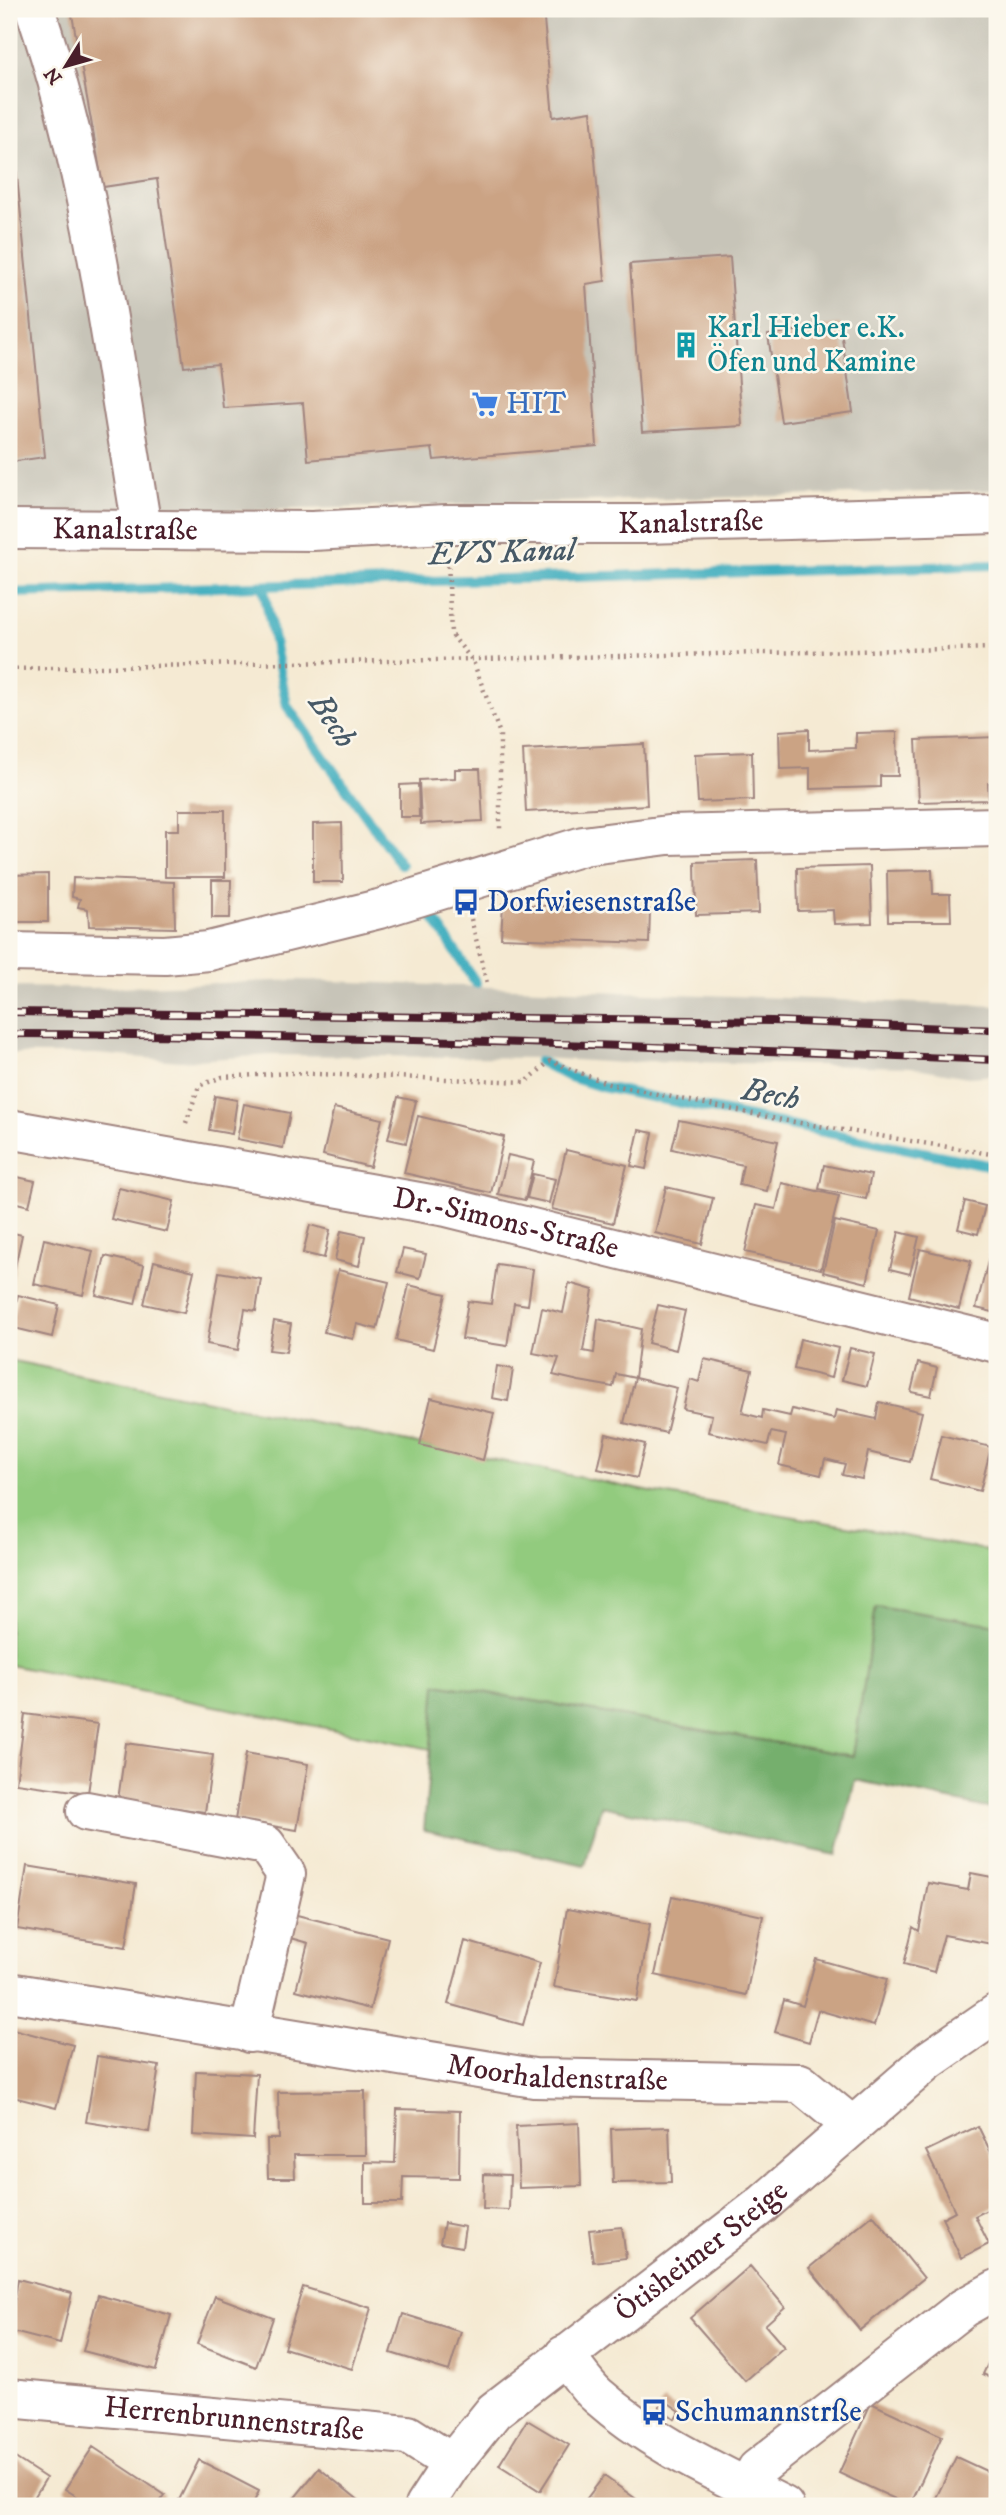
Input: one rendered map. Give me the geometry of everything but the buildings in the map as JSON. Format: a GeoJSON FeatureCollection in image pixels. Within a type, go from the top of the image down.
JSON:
{"type":"FeatureCollection","features":[{"type":"Feature","properties":{"kind":"street"},"geometry":{"type":"LineString","coordinates":[[35,9],[51,55],[93,227],[142,528]]}},
{"type":"Feature","properties":{"kind":"street","name":"Kanalstraße"},"geometry":{"type":"LineString","coordinates":[[9,529],[312,531],[447,524],[644,524],[997,514]]}},
{"type":"Feature","properties":{"kind":"street"},"geometry":{"type":"LineString","coordinates":[[9,953],[165,955],[209,951],[379,909],[583,846],[667,835],[997,827]]}},
{"type":"Feature","properties":{"kind":"street","name":"Dr.-Simons-Straße"},"geometry":{"type":"LineString","coordinates":[[9,1129],[447,1207],[997,1343]]}},
{"type":"Feature","properties":{"kind":"street"},"geometry":{"type":"LineString","coordinates":[[86,1811],[266,1845],[286,1874],[249,2033]]}},
{"type":"Feature","properties":{"kind":"street","name":"Moorhaldenstraße"},"geometry":{"type":"LineString","coordinates":[[9,1992],[534,2078],[800,2083],[851,2125]]}},
{"type":"Feature","properties":{"kind":"street","name":"Ötisheimer Steige"},"geometry":{"type":"LineString","coordinates":[[424,2506],[452,2463],[494,2411],[763,2204],[851,2125],[966,2032],[997,2013]]}},
{"type":"Feature","properties":{"kind":"street"},"geometry":{"type":"LineString","coordinates":[[747,2487],[757,2469],[963,2308],[997,2289]]}},
{"type":"Feature","properties":{"kind":"street"},"geometry":{"type":"LineString","coordinates":[[564,2355],[597,2396],[636,2424],[687,2456],[784,2506]]}},
{"type":"Feature","properties":{"kind":"street","name":"Herrenbrunnenstraße"},"geometry":{"type":"LineString","coordinates":[[9,2398],[408,2435],[452,2463]]}},
{"type":"Feature","properties":{"kind":"path"},"geometry":{"type":"LineString","coordinates":[[447,524],[451,634],[474,660],[500,734],[500,851],[505,871]]}},
{"type":"Feature","properties":{"kind":"path"},"geometry":{"type":"LineString","coordinates":[[9,669],[997,648]]}},
{"type":"Feature","properties":{"kind":"path"},"geometry":{"type":"LineString","coordinates":[[461,884],[487,983]]}},
{"type":"Feature","properties":{"kind":"path"},"geometry":{"type":"LineString","coordinates":[[175,1157],[199,1086],[222,1077],[290,1073],[526,1082],[550,1061],[609,1084],[769,1118],[997,1154]]}},
{"type":"Feature","properties":{"kind":"shaded area"},"geometry":{"type":"Polygon","coordinates":[[[9,9],[997,9],[997,490],[9,517],[9,9]]]}},
{"type":"Feature","properties":{"kind":"shaded area"},"geometry":{"type":"Polygon","coordinates":[[[299,980],[997,1006],[997,1075],[968,1077],[911,1067],[649,1061],[622,1063],[541,1058],[272,1055],[180,1061],[96,1054],[9,1054],[9,987],[92,988],[299,980]]]}},
{"type":"Feature","properties":{"kind":"green space"},"geometry":{"type":"Polygon","coordinates":[[[9,1360],[656,1493],[997,1552],[997,1625],[876,1606],[853,1756],[437,1684],[431,1749],[9,1665],[9,1360]]]}},
{"type":"Feature","properties":{"kind":"green space"},"geometry":{"type":"Polygon","coordinates":[[[876,1606],[997,1625],[997,1810],[855,1780],[837,1855],[601,1806],[585,1865],[424,1830],[436,1684],[853,1756],[876,1606]]]}},
{"type":"Feature","properties":{"kind":"waterway","name":"EVS Kanal"},"geometry":{"type":"LineString","coordinates":[[9,593],[997,565]]}},
{"type":"Feature","properties":{"kind":"waterway","name":"Bech"},"geometry":{"type":"LineString","coordinates":[[263,586],[287,706],[401,865]]}},
{"type":"Feature","properties":{"kind":"waterway","name":"Bech"},"geometry":{"type":"LineString","coordinates":[[425,905],[476,983]]}},
{"type":"Feature","properties":{"kind":"waterway","name":"Bech"},"geometry":{"type":"LineString","coordinates":[[539,1061],[567,1076],[602,1087],[997,1167]]}},
{"type":"Feature","properties":{"kind":"railway"},"geometry":{"type":"LineString","coordinates":[[9,1012],[772,1021],[997,1030]]}},
{"type":"Feature","properties":{"kind":"railway"},"geometry":{"type":"LineString","coordinates":[[9,1034],[503,1042],[997,1060]]}},
{"type":"Feature","properties":{"kind":"place","name":"Karl Hieber e.K. Öfen und Kamine"},"geometry":{"type":"Point","coordinates":[686,345]}},
{"type":"Feature","properties":{"kind":"place","name":"HIT"},"geometry":{"type":"Point","coordinates":[485,404]}},
{"type":"Feature","properties":{"kind":"place","name":"Dorfwiesenstraße"},"geometry":{"type":"Point","coordinates":[466,902]}},
{"type":"Feature","properties":{"kind":"place","name":"Schumannstrße"},"geometry":{"type":"Point","coordinates":[654,2412]}}]}
